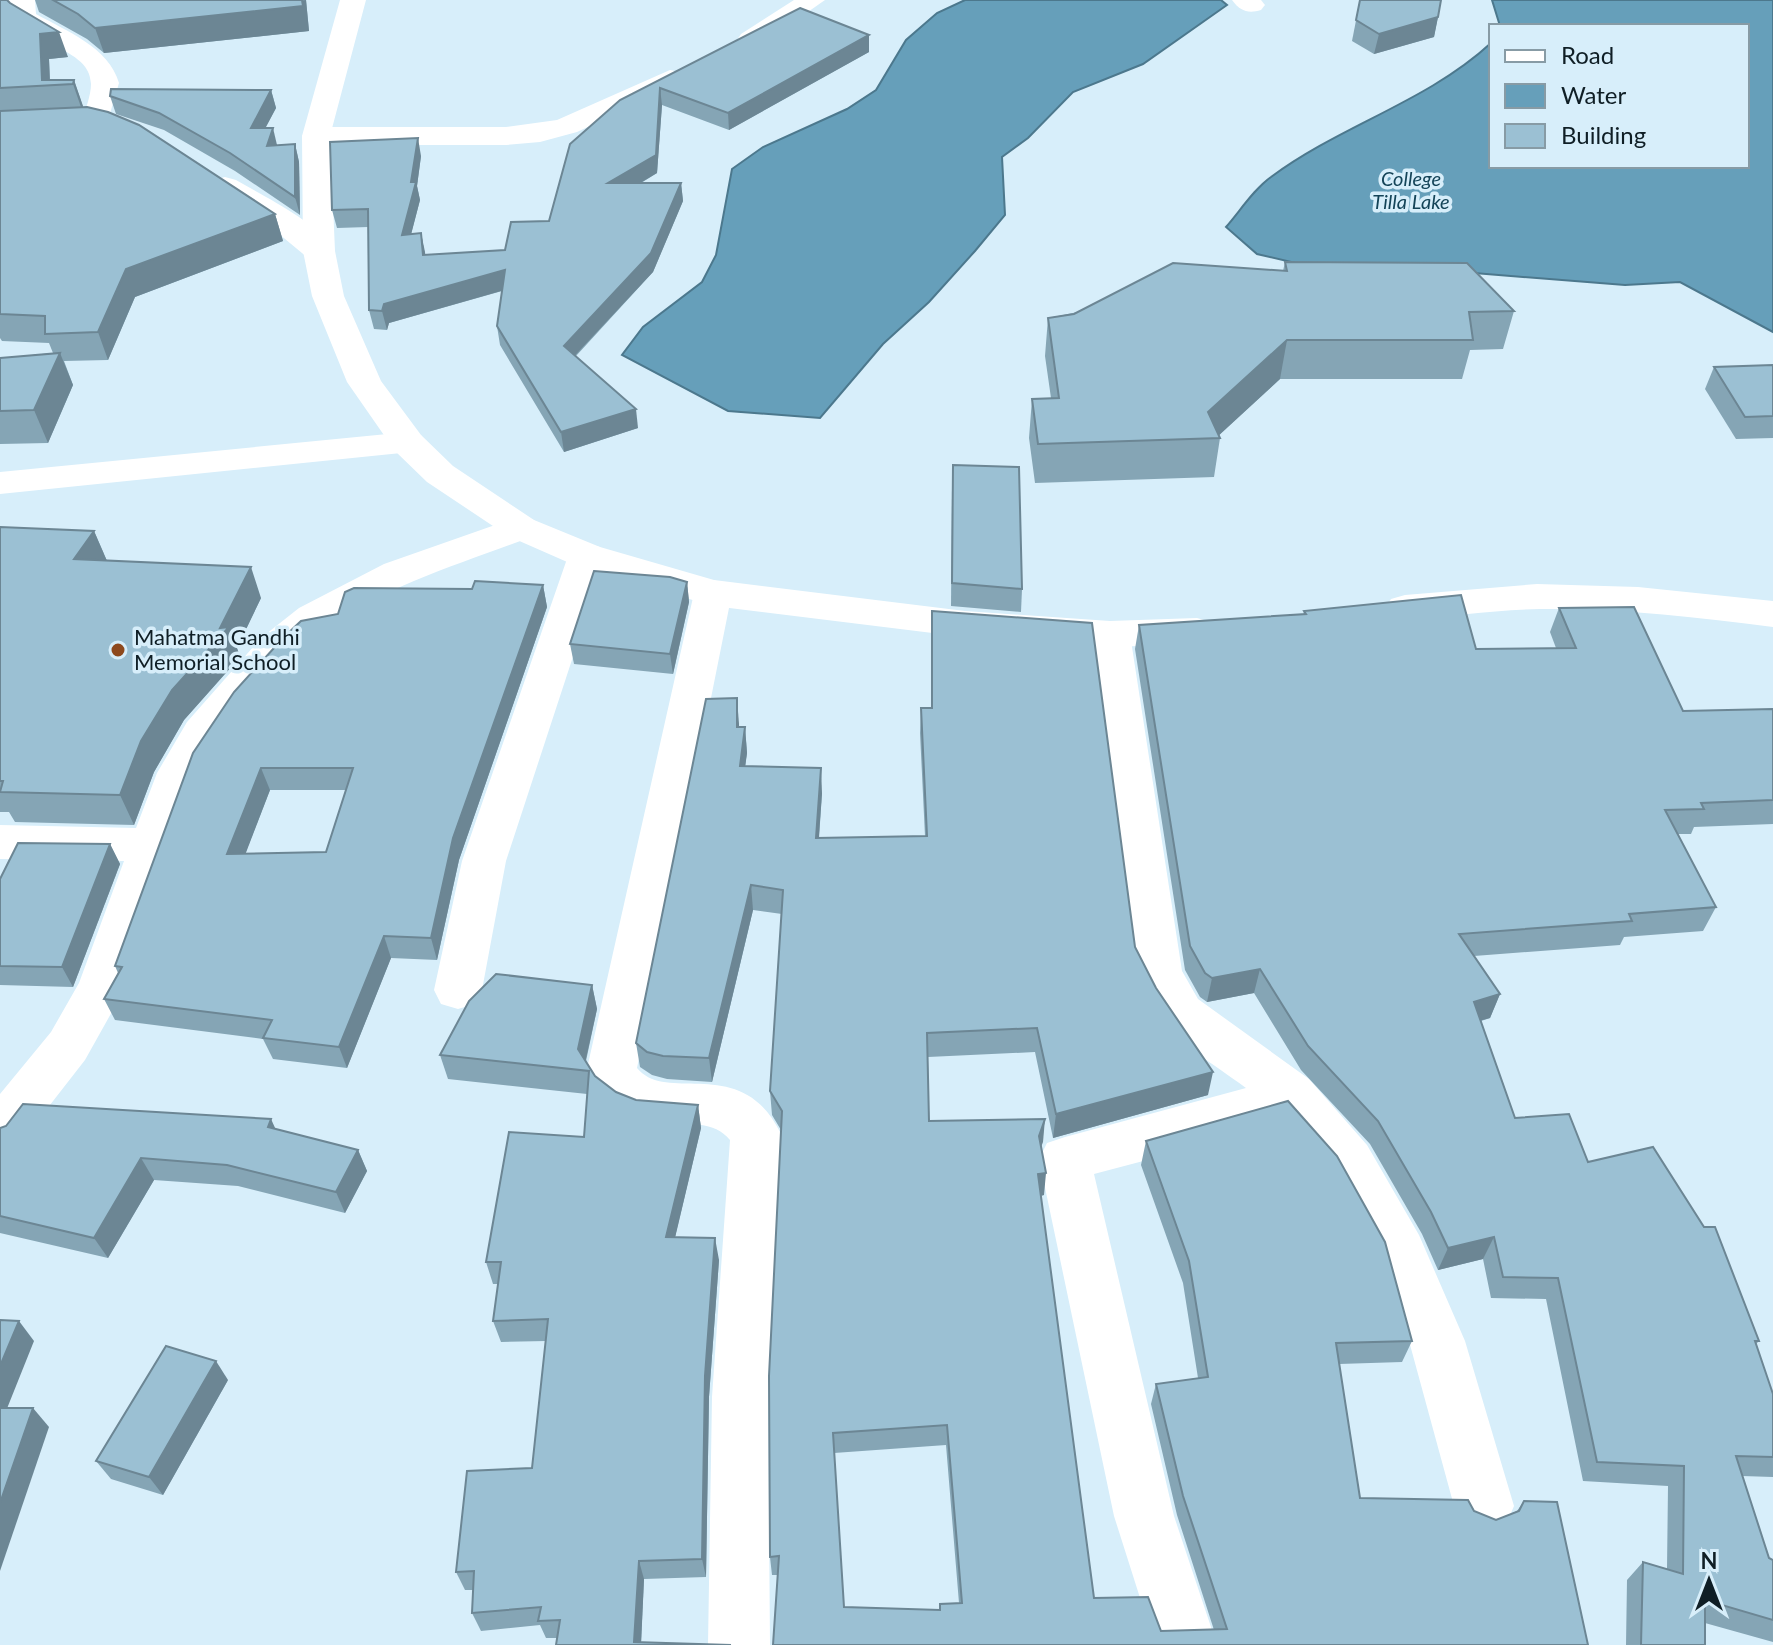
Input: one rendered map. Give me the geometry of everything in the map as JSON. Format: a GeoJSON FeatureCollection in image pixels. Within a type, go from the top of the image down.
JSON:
{"type":"FeatureCollection","features":[{"type":"Feature","properties":{"kind":"street"},"geometry":{"type":"LineString","coordinates":[[22,0],[22,14],[27,20],[88,56],[101,68],[105,82],[83,122],[127,128]]}},
{"type":"Feature","properties":{"kind":"street"},"geometry":{"type":"LineString","coordinates":[[353,0],[316,136],[319,251],[328,296],[364,382],[408,443],[440,474],[521,528],[587,556],[713,593],[965,624],[1110,634],[1231,627]]}},
{"type":"Feature","properties":{"kind":"street"},"geometry":{"type":"LineString","coordinates":[[728,52],[778,24],[812,0]]}},
{"type":"Feature","properties":{"kind":"street"},"geometry":{"type":"LineString","coordinates":[[316,136],[506,136],[540,133],[567,126],[701,64]]}},
{"type":"Feature","properties":{"kind":"street"},"geometry":{"type":"LineString","coordinates":[[207,174],[284,222],[319,251]]}},
{"type":"Feature","properties":{"kind":"street"},"geometry":{"type":"LineString","coordinates":[[0,483],[408,443]]}},
{"type":"Feature","properties":{"kind":"street"},"geometry":{"type":"LineString","coordinates":[[0,1131],[68,1046],[101,987],[178,773],[202,733],[275,648],[313,617],[352,594],[398,573],[521,528]]}},
{"type":"Feature","properties":{"kind":"street"},"geometry":{"type":"LineString","coordinates":[[458,990],[484,861],[587,556]]}},
{"type":"Feature","properties":{"kind":"street"},"geometry":{"type":"LineString","coordinates":[[713,593],[611,1073],[626,1096],[640,1101],[726,1107],[747,1119],[756,1134],[740,1397],[739,1645]]}},
{"type":"Feature","properties":{"kind":"street"},"geometry":{"type":"LineString","coordinates":[[1367,612],[1504,598],[1579,598],[1669,601],[1773,614]]}},
{"type":"Feature","properties":{"kind":"street"},"geometry":{"type":"LineString","coordinates":[[1110,634],[1158,971],[1166,993],[1181,1013],[1291,1094],[1349,1161],[1400,1252],[1437,1341],[1484,1506]]}},
{"type":"Feature","properties":{"kind":"street"},"geometry":{"type":"LineString","coordinates":[[0,842],[152,845]]}},
{"type":"Feature","properties":{"kind":"street"},"geometry":{"type":"LineString","coordinates":[[1186,1645],[1144,1516],[1065,1159],[1219,1119],[1291,1094]]}},
{"type":"Feature","properties":{"kind":"water"},"geometry":{"type":"Polygon","coordinates":[[[965,0],[1221,0],[1227,5],[1143,64],[1073,92],[1028,138],[1002,157],[1005,215],[929,302],[883,344],[820,418],[728,411],[622,355],[643,327],[702,282],[716,255],[732,169],[763,147],[847,109],[876,90],[906,40],[937,13],[965,0]]]}},
{"type":"Feature","properties":{"kind":"water","name":"College Tilla Lake"},"geometry":{"type":"Polygon","coordinates":[[[1492,0],[1773,0],[1773,332],[1680,282],[1625,285],[1474,273],[1334,272],[1257,254],[1226,227],[1271,177],[1326,142],[1439,82],[1489,45],[1489,168],[1749,168],[1749,24],[1499,24],[1492,0]]]}},
{"type":"Feature","properties":{"kind":"building"},"geometry":{"type":"Polygon","coordinates":[[[0,0],[7,0],[59,32],[40,34],[42,80],[74,80],[73,84],[0,88],[0,0]]]}},
{"type":"Feature","properties":{"kind":"building"},"geometry":{"type":"Polygon","coordinates":[[[53,0],[302,0],[303,6],[95,28],[53,0]]]}},
{"type":"Feature","properties":{"kind":"building"},"geometry":{"type":"Polygon","coordinates":[[[1360,0],[1441,0],[1438,17],[1379,34],[1356,20],[1360,0]]]}},
{"type":"Feature","properties":{"kind":"building"},"geometry":{"type":"Polygon","coordinates":[[[800,8],[869,35],[728,113],[660,88],[656,155],[608,183],[681,183],[651,253],[564,346],[636,409],[561,432],[497,326],[505,270],[384,304],[382,311],[369,310],[368,209],[332,210],[330,142],[418,138],[411,182],[416,182],[402,235],[421,233],[423,255],[505,250],[511,222],[549,221],[570,144],[620,100],[800,8]]]}},
{"type":"Feature","properties":{"kind":"building"},"geometry":{"type":"Polygon","coordinates":[[[111,89],[271,90],[251,128],[273,128],[267,146],[295,144],[295,197],[230,153],[159,113],[110,96],[111,89]]]}},
{"type":"Feature","properties":{"kind":"building"},"geometry":{"type":"Polygon","coordinates":[[[87,107],[139,125],[275,214],[126,269],[98,332],[45,334],[45,316],[0,314],[0,111],[87,107]]]}},
{"type":"Feature","properties":{"kind":"building"},"geometry":{"type":"Polygon","coordinates":[[[1285,262],[1467,263],[1514,311],[1469,312],[1473,340],[1287,340],[1208,412],[1220,438],[1038,444],[1032,399],[1059,398],[1048,318],[1074,314],[1173,263],[1287,271],[1285,262]]]}},
{"type":"Feature","properties":{"kind":"building"},"geometry":{"type":"Polygon","coordinates":[[[60,353],[34,410],[0,411],[0,358],[60,353]]]}},
{"type":"Feature","properties":{"kind":"building"},"geometry":{"type":"Polygon","coordinates":[[[1773,365],[1773,416],[1745,417],[1714,367],[1773,365]]]}},
{"type":"Feature","properties":{"kind":"building"},"geometry":{"type":"Polygon","coordinates":[[[953,465],[1019,467],[1022,589],[952,583],[953,465]]]}},
{"type":"Feature","properties":{"kind":"building","name":"Mahatma Gandhi Memorial School"},"geometry":{"type":"Polygon","coordinates":[[[0,527],[94,531],[74,559],[251,567],[220,628],[229,627],[172,690],[141,741],[120,795],[0,792],[3,781],[0,781],[0,527]]]}},
{"type":"Feature","properties":{"kind":"building"},"geometry":{"type":"Polygon","coordinates":[[[594,571],[670,577],[687,582],[670,654],[570,644],[594,571]]]}},
{"type":"Feature","properties":{"kind":"building"},"geometry":{"type":"Polygon","coordinates":[[[475,581],[543,585],[453,838],[431,938],[384,936],[339,1047],[263,1038],[272,1020],[104,999],[122,967],[115,966],[193,753],[234,692],[301,621],[338,614],[345,592],[354,588],[472,589],[475,581]],[[261,768],[227,854],[326,852],[353,768],[261,768]]]}},
{"type":"Feature","properties":{"kind":"building"},"geometry":{"type":"Polygon","coordinates":[[[1461,595],[1476,649],[1576,648],[1559,608],[1634,607],[1683,711],[1773,709],[1773,800],[1701,803],[1704,809],[1665,810],[1716,907],[1629,914],[1632,921],[1459,934],[1500,994],[1474,1002],[1515,1118],[1569,1114],[1588,1162],[1653,1147],[1704,1227],[1715,1227],[1759,1341],[1755,1341],[1773,1394],[1773,1457],[1736,1456],[1769,1558],[1773,1560],[1773,1620],[1705,1600],[1705,1645],[1641,1645],[1643,1562],[1683,1574],[1684,1466],[1597,1462],[1558,1278],[1503,1277],[1494,1237],[1448,1248],[1431,1212],[1378,1121],[1308,1046],[1260,969],[1212,978],[1205,973],[1190,946],[1139,625],[1306,614],[1304,611],[1461,595]]]}},
{"type":"Feature","properties":{"kind":"building"},"geometry":{"type":"Polygon","coordinates":[[[932,611],[1092,623],[1135,947],[1156,988],[1213,1072],[1056,1114],[1037,1028],[927,1033],[929,1121],[1045,1119],[1039,1136],[1046,1173],[1038,1174],[1094,1598],[1148,1597],[1161,1631],[1227,1629],[1183,1496],[1156,1384],[1208,1377],[1189,1261],[1146,1141],[1288,1101],[1337,1156],[1385,1242],[1412,1341],[1336,1343],[1360,1498],[1468,1500],[1474,1511],[1496,1520],[1519,1511],[1524,1501],[1557,1502],[1588,1645],[773,1645],[779,1556],[770,1557],[769,1376],[782,1111],[770,1091],[783,890],[751,885],[709,1058],[663,1056],[647,1052],[636,1043],[706,699],[737,698],[737,727],[745,727],[740,766],[821,768],[816,838],[927,836],[921,708],[932,708],[932,611]],[[947,1425],[833,1433],[844,1607],[940,1610],[940,1604],[962,1603],[947,1425]]]}},
{"type":"Feature","properties":{"kind":"building"},"geometry":{"type":"Polygon","coordinates":[[[18,843],[110,844],[62,967],[0,966],[0,879],[18,843]]]}},
{"type":"Feature","properties":{"kind":"building"},"geometry":{"type":"Polygon","coordinates":[[[496,974],[592,985],[578,1049],[595,1076],[616,1092],[636,1100],[698,1105],[666,1237],[715,1238],[705,1376],[702,1559],[639,1561],[634,1642],[731,1645],[556,1645],[560,1620],[538,1621],[541,1607],[472,1613],[474,1571],[456,1572],[467,1471],[532,1468],[548,1319],[493,1321],[501,1262],[486,1262],[509,1132],[584,1137],[589,1071],[440,1055],[469,1001],[496,974]]]}},
{"type":"Feature","properties":{"kind":"building"},"geometry":{"type":"Polygon","coordinates":[[[23,1104],[271,1119],[268,1127],[358,1150],[336,1192],[227,1165],[141,1158],[94,1238],[0,1216],[0,1128],[6,1126],[23,1104]]]}},
{"type":"Feature","properties":{"kind":"building"},"geometry":{"type":"Polygon","coordinates":[[[0,1320],[19,1321],[0,1366],[0,1320]]]}},
{"type":"Feature","properties":{"kind":"building"},"geometry":{"type":"Polygon","coordinates":[[[166,1346],[216,1361],[149,1477],[96,1461],[166,1346]]]}},
{"type":"Feature","properties":{"kind":"building"},"geometry":{"type":"Polygon","coordinates":[[[0,1408],[33,1408],[0,1503],[0,1408]]]}},
{"type":"Feature","properties":{"kind":"place","name":"Mahatma Gandhi Memorial School"},"geometry":{"type":"Point","coordinates":[118,650]}}]}
